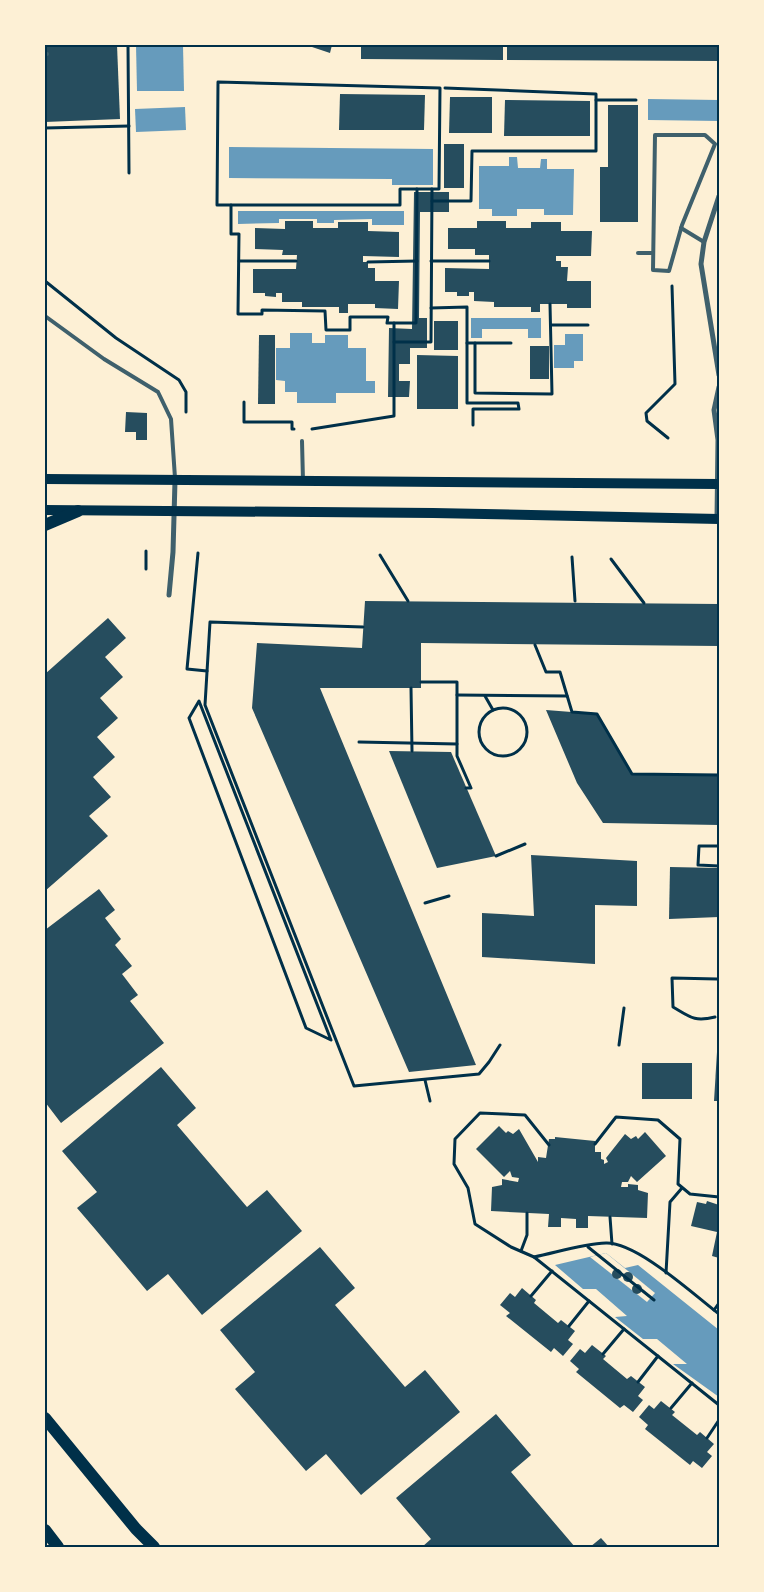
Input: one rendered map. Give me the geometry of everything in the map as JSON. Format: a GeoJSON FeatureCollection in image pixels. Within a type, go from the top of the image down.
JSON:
{"type":"FeatureCollection","features":[{"type":"Feature","properties":{"kind":"main road"},"geometry":{"type":"LineString","coordinates":[[45,479],[718,484]]}},
{"type":"Feature","properties":{"kind":"main road"},"geometry":{"type":"LineString","coordinates":[[45,510],[433,513],[718,519]]}},
{"type":"Feature","properties":{"kind":"main road"},"geometry":{"type":"LineString","coordinates":[[45,525],[78,511]]}},
{"type":"Feature","properties":{"kind":"main road"},"geometry":{"type":"LineString","coordinates":[[45,1418],[136,1529],[154,1547]]}},
{"type":"Feature","properties":{"kind":"main road"},"geometry":{"type":"LineString","coordinates":[[45,1530],[58,1547]]}},
{"type":"Feature","properties":{"kind":"street"},"geometry":{"type":"LineString","coordinates":[[719,196],[704,242],[701,264],[719,376]]}},
{"type":"Feature","properties":{"kind":"street"},"geometry":{"type":"LineString","coordinates":[[718,519],[718,440],[714,410],[719,388]]}},
{"type":"Feature","properties":{"kind":"street"},"geometry":{"type":"LineString","coordinates":[[169,595],[175,481]]}},
{"type":"Feature","properties":{"kind":"lane"},"geometry":{"type":"LineString","coordinates":[[655,135],[705,135],[715,144],[681,228],[669,272],[653,270],[653,253],[655,135]]}},
{"type":"Feature","properties":{"kind":"lane"},"geometry":{"type":"LineString","coordinates":[[681,228],[704,242]]}},
{"type":"Feature","properties":{"kind":"lane"},"geometry":{"type":"LineString","coordinates":[[638,253],[653,253]]}},
{"type":"Feature","properties":{"kind":"lane"},"geometry":{"type":"LineString","coordinates":[[45,316],[104,359],[158,392],[171,419],[175,481]]}},
{"type":"Feature","properties":{"kind":"lane"},"geometry":{"type":"LineString","coordinates":[[302,441],[302,481]]}},
{"type":"Feature","properties":{"kind":"path"},"geometry":{"type":"LineString","coordinates":[[128,45],[129,173]]}},
{"type":"Feature","properties":{"kind":"path"},"geometry":{"type":"LineString","coordinates":[[218,82],[440,88],[439,189],[432,189],[400,189],[400,205],[217,205],[218,82]]}},
{"type":"Feature","properties":{"kind":"path"},"geometry":{"type":"LineString","coordinates":[[432,201],[471,201],[472,151],[596,151],[596,94],[445,88]]}},
{"type":"Feature","properties":{"kind":"path"},"geometry":{"type":"LineString","coordinates":[[596,100],[636,100]]}},
{"type":"Feature","properties":{"kind":"path"},"geometry":{"type":"LineString","coordinates":[[45,128],[129,126]]}},
{"type":"Feature","properties":{"kind":"path"},"geometry":{"type":"LineString","coordinates":[[231,205],[231,234],[239,234],[238,314],[262,314],[262,310],[325,311],[326,330],[350,330],[350,317],[388,317],[387,323],[416,323],[417,189]]}},
{"type":"Feature","properties":{"kind":"path"},"geometry":{"type":"LineString","coordinates":[[394,342],[431,342],[432,189]]}},
{"type":"Feature","properties":{"kind":"path"},"geometry":{"type":"LineString","coordinates":[[239,262],[296,262]]}},
{"type":"Feature","properties":{"kind":"path"},"geometry":{"type":"LineString","coordinates":[[368,262],[416,262]]}},
{"type":"Feature","properties":{"kind":"path"},"geometry":{"type":"LineString","coordinates":[[431,262],[489,262]]}},
{"type":"Feature","properties":{"kind":"path"},"geometry":{"type":"LineString","coordinates":[[668,438],[647,421],[646,413],[675,384],[672,286],[675,277]]}},
{"type":"Feature","properties":{"kind":"path"},"geometry":{"type":"LineString","coordinates":[[475,344],[475,393],[552,394],[550,304]]}},
{"type":"Feature","properties":{"kind":"path"},"geometry":{"type":"LineString","coordinates":[[431,308],[467,308],[467,403],[518,403],[519,409],[473,409],[473,425]]}},
{"type":"Feature","properties":{"kind":"path"},"geometry":{"type":"LineString","coordinates":[[307,429],[394,416],[394,323]]}},
{"type":"Feature","properties":{"kind":"path"},"geometry":{"type":"LineString","coordinates":[[551,325],[588,325]]}},
{"type":"Feature","properties":{"kind":"path"},"geometry":{"type":"LineString","coordinates":[[467,344],[511,343]]}},
{"type":"Feature","properties":{"kind":"path"},"geometry":{"type":"LineString","coordinates":[[244,402],[244,422],[292,422],[292,429],[302,429]]}},
{"type":"Feature","properties":{"kind":"path"},"geometry":{"type":"LineString","coordinates":[[146,551],[146,569]]}},
{"type":"Feature","properties":{"kind":"path"},"geometry":{"type":"LineString","coordinates":[[198,553],[187,669],[207,671]]}},
{"type":"Feature","properties":{"kind":"path"},"geometry":{"type":"LineString","coordinates":[[380,555],[408,601]]}},
{"type":"Feature","properties":{"kind":"path"},"geometry":{"type":"LineString","coordinates":[[572,558],[575,601]]}},
{"type":"Feature","properties":{"kind":"path"},"geometry":{"type":"LineString","coordinates":[[611,559],[644,603]]}},
{"type":"Feature","properties":{"kind":"path"},"geometry":{"type":"LineString","coordinates":[[363,627],[210,622],[205,705],[354,1086],[478,1074],[490,1062],[500,1045]]}},
{"type":"Feature","properties":{"kind":"path"},"geometry":{"type":"LineString","coordinates":[[535,645],[546,672],[560,672],[572,712],[597,714],[632,774],[719,775]]}},
{"type":"Feature","properties":{"kind":"path"},"geometry":{"type":"LineString","coordinates":[[421,682],[457,682],[457,756],[471,788],[466,788]]}},
{"type":"Feature","properties":{"kind":"path"},"geometry":{"type":"LineString","coordinates":[[411,688],[412,751]]}},
{"type":"Feature","properties":{"kind":"path"},"geometry":{"type":"LineString","coordinates":[[457,696],[567,696]]}},
{"type":"Feature","properties":{"kind":"path"},"geometry":{"type":"LineString","coordinates":[[485,696],[493,710]]}},
{"type":"Feature","properties":{"kind":"path"},"geometry":{"type":"LineString","coordinates":[[199,701],[203,715],[316,1000],[331,1040],[306,1028],[287,981],[188,718],[199,701]]}},
{"type":"Feature","properties":{"kind":"path"},"geometry":{"type":"LineString","coordinates":[[510,708],[523,717],[527,724],[527,741],[517,753],[508,756],[493,755],[482,744],[479,736],[482,721],[493,710],[510,708]]}},
{"type":"Feature","properties":{"kind":"path"},"geometry":{"type":"LineString","coordinates":[[203,715],[208,713]]}},
{"type":"Feature","properties":{"kind":"path"},"geometry":{"type":"LineString","coordinates":[[359,742],[457,744]]}},
{"type":"Feature","properties":{"kind":"path"},"geometry":{"type":"LineString","coordinates":[[496,856],[525,844]]}},
{"type":"Feature","properties":{"kind":"path"},"geometry":{"type":"LineString","coordinates":[[719,846],[699,846],[698,865],[719,866]]}},
{"type":"Feature","properties":{"kind":"path"},"geometry":{"type":"LineString","coordinates":[[274,895],[278,892]]}},
{"type":"Feature","properties":{"kind":"path"},"geometry":{"type":"LineString","coordinates":[[425,903],[449,896]]}},
{"type":"Feature","properties":{"kind":"path"},"geometry":{"type":"LineString","coordinates":[[715,1017],[693,1019],[673,1007],[672,978],[718,979]]}},
{"type":"Feature","properties":{"kind":"path"},"geometry":{"type":"LineString","coordinates":[[316,1000],[320,999]]}},
{"type":"Feature","properties":{"kind":"path"},"geometry":{"type":"LineString","coordinates":[[619,1045],[624,1008]]}},
{"type":"Feature","properties":{"kind":"path"},"geometry":{"type":"LineString","coordinates":[[425,1080],[430,1101]]}},
{"type":"Feature","properties":{"kind":"path"},"geometry":{"type":"LineString","coordinates":[[549,1145],[525,1115],[480,1113],[455,1139],[454,1164],[468,1188],[476,1224],[534,1257],[719,1405]]}},
{"type":"Feature","properties":{"kind":"path"},"geometry":{"type":"LineString","coordinates":[[595,1144],[616,1117],[658,1120],[680,1139],[678,1184],[690,1194],[719,1198]]}},
{"type":"Feature","properties":{"kind":"path"},"geometry":{"type":"LineString","coordinates":[[666,1274],[670,1202],[682,1188]]}},
{"type":"Feature","properties":{"kind":"path"},"geometry":{"type":"LineString","coordinates":[[521,1251],[527,1235],[528,1213]]}},
{"type":"Feature","properties":{"kind":"path"},"geometry":{"type":"LineString","coordinates":[[610,1217],[612,1244]]}},
{"type":"Feature","properties":{"kind":"path"},"geometry":{"type":"LineString","coordinates":[[534,1257],[612,1244],[626,1247],[643,1256],[719,1314]]}},
{"type":"Feature","properties":{"kind":"path"},"geometry":{"type":"LineString","coordinates":[[587,1247],[654,1300]]}},
{"type":"Feature","properties":{"kind":"path"},"geometry":{"type":"LineString","coordinates":[[531,1296],[552,1271]]}},
{"type":"Feature","properties":{"kind":"path"},"geometry":{"type":"LineString","coordinates":[[569,1326],[590,1301]]}},
{"type":"Feature","properties":{"kind":"path"},"geometry":{"type":"LineString","coordinates":[[714,1310],[719,1303]]}},
{"type":"Feature","properties":{"kind":"path"},"geometry":{"type":"LineString","coordinates":[[603,1354],[624,1329]]}},
{"type":"Feature","properties":{"kind":"path"},"geometry":{"type":"LineString","coordinates":[[638,1382],[658,1356]]}},
{"type":"Feature","properties":{"kind":"path"},"geometry":{"type":"LineString","coordinates":[[671,1408],[692,1383]]}},
{"type":"Feature","properties":{"kind":"path"},"geometry":{"type":"LineString","coordinates":[[706,1438],[719,1420]]}},
{"type":"Feature","properties":{"kind":"water"},"geometry":{"type":"Polygon","coordinates":[[[136,45],[183,45],[184,91],[137,91],[136,45]]]}},
{"type":"Feature","properties":{"kind":"water"},"geometry":{"type":"Polygon","coordinates":[[[648,99],[719,100],[719,121],[648,120],[648,99]]]}},
{"type":"Feature","properties":{"kind":"water"},"geometry":{"type":"Polygon","coordinates":[[[185,107],[186,130],[136,132],[135,109],[185,107]]]}},
{"type":"Feature","properties":{"kind":"water"},"geometry":{"type":"Polygon","coordinates":[[[229,147],[433,149],[433,185],[392,185],[392,179],[229,178],[229,147]]]}},
{"type":"Feature","properties":{"kind":"water"},"geometry":{"type":"Polygon","coordinates":[[[509,157],[517,157],[518,168],[540,168],[541,159],[547,159],[547,169],[574,169],[573,215],[544,215],[544,209],[517,209],[517,216],[492,216],[492,209],[479,209],[479,166],[509,166],[509,157]]]}},
{"type":"Feature","properties":{"kind":"water"},"geometry":{"type":"Polygon","coordinates":[[[238,211],[404,211],[404,225],[372,225],[372,219],[334,220],[334,223],[317,223],[317,219],[279,219],[279,223],[238,224],[238,211]]]}},
{"type":"Feature","properties":{"kind":"water"},"geometry":{"type":"Polygon","coordinates":[[[471,318],[541,318],[541,338],[528,338],[528,329],[482,329],[482,338],[471,338],[471,318]]]}},
{"type":"Feature","properties":{"kind":"water"},"geometry":{"type":"Polygon","coordinates":[[[290,333],[312,333],[312,343],[325,343],[325,335],[348,335],[348,348],[366,348],[366,381],[375,381],[375,393],[336,393],[336,403],[297,403],[297,392],[285,392],[285,381],[276,380],[276,348],[290,348],[290,333]]]}},
{"type":"Feature","properties":{"kind":"water"},"geometry":{"type":"Polygon","coordinates":[[[565,334],[583,334],[583,361],[574,361],[574,368],[554,368],[554,345],[565,345],[565,334]]]}},
{"type":"Feature","properties":{"kind":"water"},"geometry":{"type":"Polygon","coordinates":[[[606,1253],[625,1268],[638,1265],[719,1330],[719,1397],[673,1364],[687,1364],[657,1339],[643,1339],[615,1317],[627,1316],[596,1289],[583,1289],[555,1265],[606,1253]]]}},
{"type":"Feature","properties":{"kind":"pier"},"geometry":{"type":"Polygon","coordinates":[[[606,1253],[655,1293],[647,1302],[590,1257],[606,1253]]]}},
{"type":"Feature","properties":{"kind":"building"},"geometry":{"type":"Polygon","coordinates":[[[46,45],[117,45],[120,119],[45,122],[46,45]]]}},
{"type":"Feature","properties":{"kind":"building"},"geometry":{"type":"Polygon","coordinates":[[[306,45],[332,45],[330,53],[306,45]]]}},
{"type":"Feature","properties":{"kind":"building"},"geometry":{"type":"Polygon","coordinates":[[[361,45],[503,45],[503,60],[361,59],[361,45]]]}},
{"type":"Feature","properties":{"kind":"building"},"geometry":{"type":"Polygon","coordinates":[[[507,45],[719,45],[719,61],[507,60],[507,45]]]}},
{"type":"Feature","properties":{"kind":"building"},"geometry":{"type":"Polygon","coordinates":[[[340,94],[425,95],[424,130],[339,130],[340,94]]]}},
{"type":"Feature","properties":{"kind":"building"},"geometry":{"type":"Polygon","coordinates":[[[450,97],[492,97],[492,133],[449,133],[450,97]]]}},
{"type":"Feature","properties":{"kind":"building"},"geometry":{"type":"Polygon","coordinates":[[[505,100],[590,101],[590,136],[504,136],[505,100]]]}},
{"type":"Feature","properties":{"kind":"building"},"geometry":{"type":"Polygon","coordinates":[[[608,105],[638,105],[638,222],[600,222],[600,167],[608,167],[608,105]]]}},
{"type":"Feature","properties":{"kind":"building"},"geometry":{"type":"Polygon","coordinates":[[[444,144],[464,144],[464,188],[444,188],[444,144]]]}},
{"type":"Feature","properties":{"kind":"building"},"geometry":{"type":"Polygon","coordinates":[[[414,192],[449,192],[449,212],[420,212],[419,318],[427,318],[427,348],[410,348],[410,364],[399,364],[399,381],[410,381],[409,397],[388,397],[389,328],[412,329],[414,192]]]}},
{"type":"Feature","properties":{"kind":"building"},"geometry":{"type":"Polygon","coordinates":[[[285,221],[313,221],[313,228],[338,228],[338,222],[368,222],[368,231],[399,232],[399,257],[363,256],[363,262],[368,262],[368,268],[375,268],[375,281],[399,281],[398,309],[375,308],[375,304],[348,304],[348,313],[339,313],[339,307],[302,307],[302,302],[282,302],[282,293],[276,293],[276,297],[265,296],[265,293],[253,293],[253,269],[296,269],[297,255],[282,255],[283,250],[255,249],[255,228],[285,229],[285,221]]]}},
{"type":"Feature","properties":{"kind":"building"},"geometry":{"type":"Polygon","coordinates":[[[477,221],[506,221],[506,228],[531,228],[531,222],[561,222],[561,231],[592,231],[591,256],[556,256],[556,261],[561,261],[561,267],[568,267],[567,281],[591,281],[591,308],[567,308],[567,304],[540,304],[540,312],[531,312],[531,307],[494,307],[494,302],[474,301],[474,292],[469,292],[469,296],[457,296],[457,292],[445,292],[445,268],[489,269],[489,255],[475,255],[475,249],[448,249],[448,228],[477,228],[477,221]]]}},
{"type":"Feature","properties":{"kind":"building"},"geometry":{"type":"Polygon","coordinates":[[[434,321],[458,321],[458,350],[434,350],[434,321]]]}},
{"type":"Feature","properties":{"kind":"building"},"geometry":{"type":"Polygon","coordinates":[[[259,335],[275,335],[275,404],[258,404],[259,335]]]}},
{"type":"Feature","properties":{"kind":"building"},"geometry":{"type":"Polygon","coordinates":[[[530,346],[549,346],[549,379],[530,379],[530,346]]]}},
{"type":"Feature","properties":{"kind":"building"},"geometry":{"type":"Polygon","coordinates":[[[417,355],[458,356],[458,409],[417,409],[417,355]]]}},
{"type":"Feature","properties":{"kind":"building"},"geometry":{"type":"Polygon","coordinates":[[[126,412],[147,413],[147,440],[136,440],[136,432],[125,432],[126,412]]]}},
{"type":"Feature","properties":{"kind":"building"},"geometry":{"type":"Polygon","coordinates":[[[365,601],[719,604],[719,646],[421,643],[421,688],[320,688],[476,1065],[409,1072],[252,708],[257,643],[362,648],[365,601]]]}},
{"type":"Feature","properties":{"kind":"building"},"geometry":{"type":"Polygon","coordinates":[[[108,618],[126,638],[105,657],[123,677],[100,698],[118,718],[97,737],[115,757],[93,777],[111,797],[89,816],[108,836],[45,891],[45,674],[108,618]]]}},
{"type":"Feature","properties":{"kind":"building"},"geometry":{"type":"Polygon","coordinates":[[[546,710],[597,714],[632,774],[719,775],[719,825],[603,823],[577,783],[546,710]]]}},
{"type":"Feature","properties":{"kind":"building"},"geometry":{"type":"Polygon","coordinates":[[[389,751],[451,752],[496,856],[437,868],[389,751]]]}},
{"type":"Feature","properties":{"kind":"building"},"geometry":{"type":"Polygon","coordinates":[[[531,855],[637,861],[637,906],[595,905],[595,964],[482,957],[482,913],[534,916],[531,855]]]}},
{"type":"Feature","properties":{"kind":"building"},"geometry":{"type":"Polygon","coordinates":[[[670,867],[719,868],[719,917],[669,919],[670,867]]]}},
{"type":"Feature","properties":{"kind":"building"},"geometry":{"type":"Polygon","coordinates":[[[99,889],[115,910],[105,918],[121,939],[115,945],[132,966],[122,974],[138,995],[130,1001],[164,1043],[61,1123],[45,1102],[45,930],[99,889]]]}},
{"type":"Feature","properties":{"kind":"building"},"geometry":{"type":"Polygon","coordinates":[[[717,1052],[719,1052],[719,1101],[714,1101],[717,1052]]]}},
{"type":"Feature","properties":{"kind":"building"},"geometry":{"type":"Polygon","coordinates":[[[642,1063],[692,1063],[692,1099],[642,1099],[642,1063]]]}},
{"type":"Feature","properties":{"kind":"building"},"geometry":{"type":"Polygon","coordinates":[[[161,1067],[196,1108],[177,1125],[247,1207],[267,1190],[302,1231],[202,1315],[168,1274],[147,1291],[77,1208],[97,1192],[62,1151],[161,1067]]]}},
{"type":"Feature","properties":{"kind":"building"},"geometry":{"type":"Polygon","coordinates":[[[499,1126],[506,1133],[508,1131],[513,1134],[519,1129],[538,1162],[538,1157],[546,1158],[549,1139],[555,1139],[555,1137],[595,1141],[595,1152],[601,1152],[601,1159],[604,1160],[604,1164],[608,1162],[606,1158],[625,1134],[631,1139],[636,1136],[638,1139],[645,1132],[666,1156],[637,1182],[631,1176],[628,1182],[622,1182],[621,1187],[628,1187],[628,1184],[638,1185],[638,1190],[648,1193],[647,1218],[588,1216],[588,1228],[576,1228],[576,1219],[561,1218],[561,1227],[548,1227],[549,1214],[491,1211],[492,1187],[502,1185],[502,1179],[518,1182],[519,1178],[512,1177],[510,1171],[504,1177],[476,1149],[499,1126]]]}},
{"type":"Feature","properties":{"kind":"building"},"geometry":{"type":"Polygon","coordinates":[[[707,1201],[719,1205],[719,1258],[712,1256],[717,1232],[691,1226],[697,1202],[706,1204],[707,1201]]]}},
{"type":"Feature","properties":{"kind":"building"},"geometry":{"type":"Polygon","coordinates":[[[320,1247],[355,1288],[335,1305],[405,1387],[425,1370],[460,1412],[361,1495],[326,1454],[306,1471],[235,1389],[255,1372],[220,1330],[320,1247]]]}},
{"type":"Feature","properties":{"kind":"building"},"geometry":{"type":"Polygon","coordinates":[[[615,1269],[619,1269],[622,1274],[621,1278],[615,1279],[612,1276],[612,1272],[615,1269]]]}},
{"type":"Feature","properties":{"kind":"building"},"geometry":{"type":"Polygon","coordinates":[[[626,1272],[630,1272],[633,1277],[632,1281],[626,1282],[623,1279],[623,1275],[626,1272]]]}},
{"type":"Feature","properties":{"kind":"building"},"geometry":{"type":"Polygon","coordinates":[[[635,1284],[639,1284],[642,1289],[641,1293],[635,1294],[632,1291],[632,1287],[635,1284]]]}},
{"type":"Feature","properties":{"kind":"building"},"geometry":{"type":"Polygon","coordinates":[[[522,1288],[536,1300],[534,1303],[558,1323],[561,1320],[575,1331],[568,1340],[573,1344],[563,1356],[554,1348],[551,1352],[506,1316],[510,1313],[500,1305],[510,1293],[515,1297],[522,1288]]]}},
{"type":"Feature","properties":{"kind":"building"},"geometry":{"type":"Polygon","coordinates":[[[592,1345],[606,1356],[603,1359],[627,1379],[631,1376],[645,1387],[638,1396],[643,1400],[633,1412],[624,1405],[620,1408],[576,1372],[579,1369],[570,1361],[580,1349],[585,1353],[592,1345]]]}},
{"type":"Feature","properties":{"kind":"building"},"geometry":{"type":"Polygon","coordinates":[[[661,1401],[675,1412],[672,1415],[697,1435],[700,1432],[714,1444],[707,1452],[712,1456],[702,1468],[693,1461],[690,1465],[645,1429],[648,1425],[639,1417],[649,1405],[654,1409],[661,1401]]]}},
{"type":"Feature","properties":{"kind":"building"},"geometry":{"type":"Polygon","coordinates":[[[496,1414],[531,1455],[511,1472],[575,1547],[422,1547],[431,1539],[396,1498],[496,1414]]]}},
{"type":"Feature","properties":{"kind":"building"},"geometry":{"type":"Polygon","coordinates":[[[601,1538],[609,1547],[590,1547],[601,1538]]]}}]}
